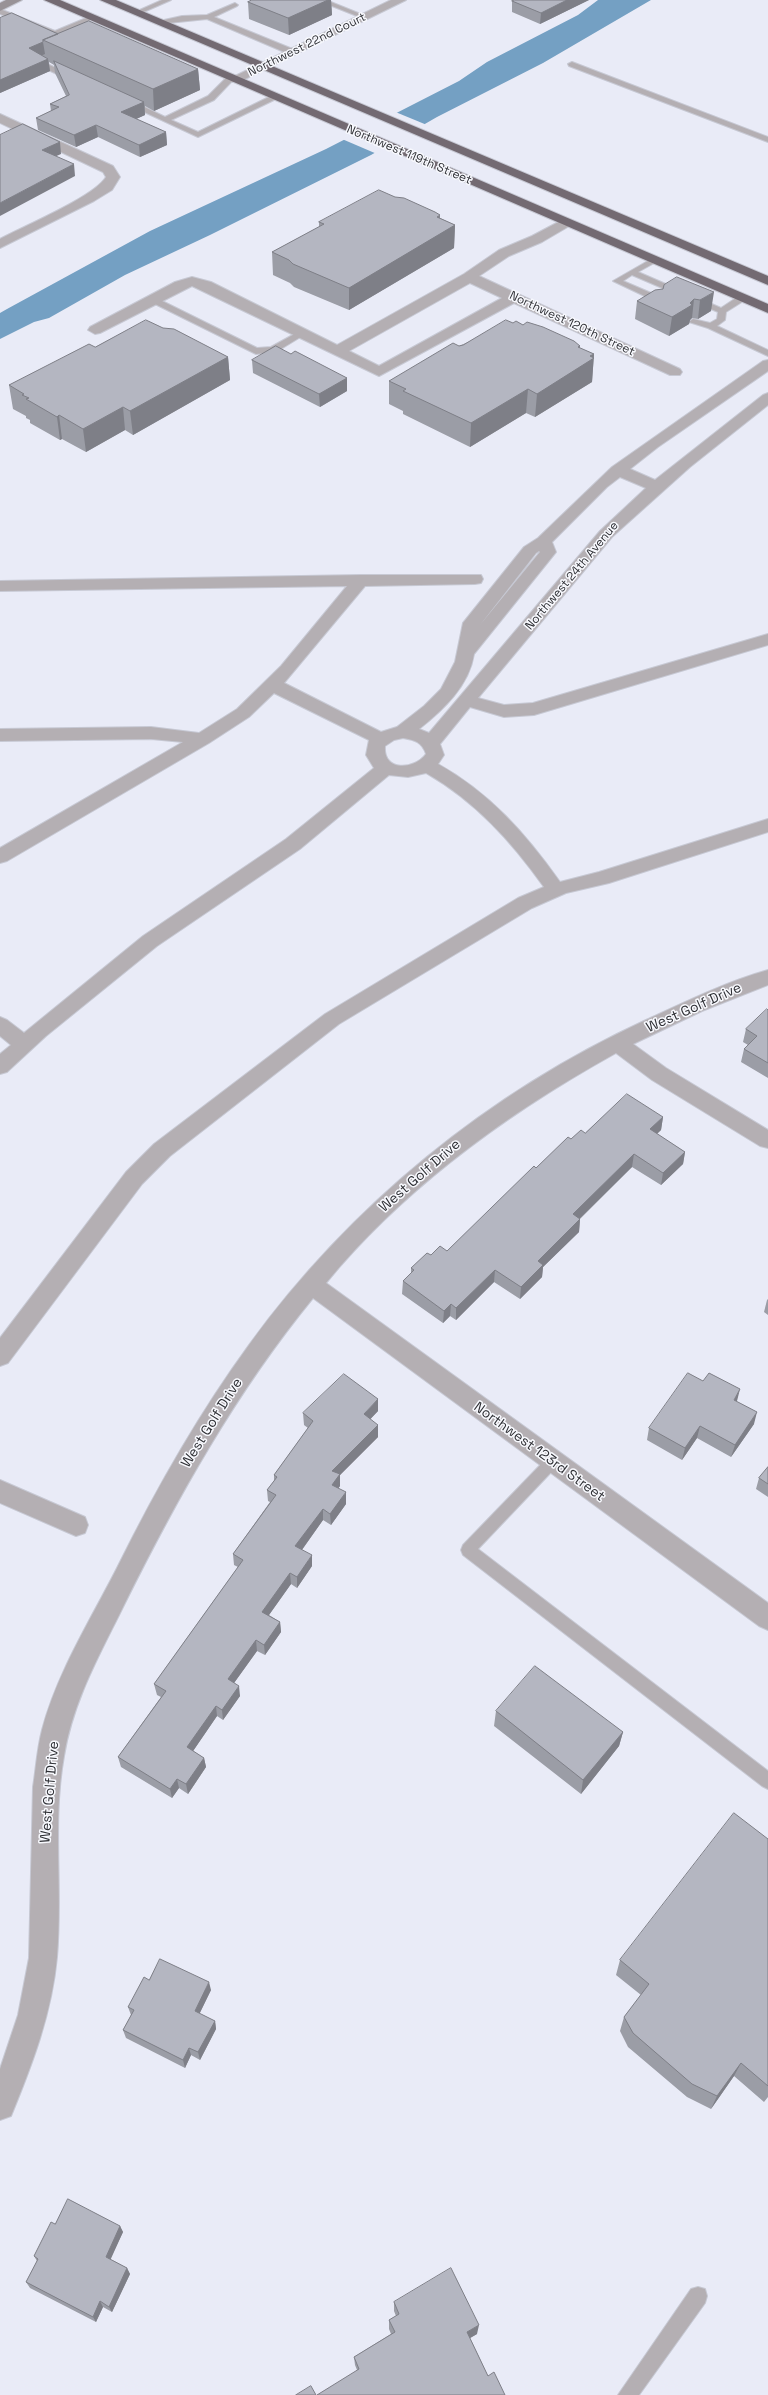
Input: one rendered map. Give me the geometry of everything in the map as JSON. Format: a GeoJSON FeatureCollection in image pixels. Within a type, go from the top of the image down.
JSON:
{"type":"FeatureCollection","features":[{"type":"Feature","properties":{"kind":"highway","name":"Northwest 119th Street"},"geometry":{"type":"LineString","coordinates":[[50,0],[768,309]]}},
{"type":"Feature","properties":{"kind":"highway","name":"Northwest 119th Street"},"geometry":{"type":"LineString","coordinates":[[106,0],[768,281]]}},
{"type":"Feature","properties":{"kind":"main road"},"geometry":{"type":"LineString","coordinates":[[0,7],[16,0]]}},
{"type":"Feature","properties":{"kind":"street","name":"Northwest 22nd Court"},"geometry":{"type":"LineString","coordinates":[[233,78],[292,52],[400,0]]}},
{"type":"Feature","properties":{"kind":"street"},"geometry":{"type":"LineString","coordinates":[[0,118],[108,169],[113,177],[107,187],[89,198],[0,244]]}},
{"type":"Feature","properties":{"kind":"street"},"geometry":{"type":"LineString","coordinates":[[338,350],[469,277],[504,253],[537,239],[566,222]]}},
{"type":"Feature","properties":{"kind":"street"},"geometry":{"type":"LineString","coordinates":[[469,277],[524,255],[531,249],[537,239]]}},
{"type":"Feature","properties":{"kind":"street","name":"Northwest 120th Street"},"geometry":{"type":"LineString","coordinates":[[469,277],[675,372]]}},
{"type":"Feature","properties":{"kind":"street"},"geometry":{"type":"LineString","coordinates":[[95,330],[152,299],[180,285],[192,281],[206,285],[338,350],[379,372],[514,297]]}},
{"type":"Feature","properties":{"kind":"street"},"geometry":{"type":"LineString","coordinates":[[404,732],[420,735],[431,743],[435,755],[427,766],[412,771],[393,771],[379,763],[374,750],[381,739],[404,732],[428,712],[447,691],[459,673],[467,652],[468,632],[476,616],[530,550],[544,541],[586,498],[618,470],[652,444],[768,364]]}},
{"type":"Feature","properties":{"kind":"street","name":"Northwest 24th Avenue"},"geometry":{"type":"LineString","coordinates":[[431,743],[468,701],[606,534],[657,487],[713,440],[768,398]]}},
{"type":"Feature","properties":{"kind":"street"},"geometry":{"type":"LineString","coordinates":[[618,470],[657,487]]}},
{"type":"Feature","properties":{"kind":"street"},"geometry":{"type":"LineString","coordinates":[[467,652],[548,552],[544,541]]}},
{"type":"Feature","properties":{"kind":"street"},"geometry":{"type":"LineString","coordinates":[[0,586],[475,579]]}},
{"type":"Feature","properties":{"kind":"street"},"geometry":{"type":"LineString","coordinates":[[0,856],[204,739],[243,712],[272,685],[361,580]]}},
{"type":"Feature","properties":{"kind":"street"},"geometry":{"type":"LineString","coordinates":[[492,622],[524,634]]}},
{"type":"Feature","properties":{"kind":"street"},"geometry":{"type":"LineString","coordinates":[[468,701],[504,711],[534,709],[767,641]]}},
{"type":"Feature","properties":{"kind":"street"},"geometry":{"type":"LineString","coordinates":[[272,685],[381,739]]}},
{"type":"Feature","properties":{"kind":"street"},"geometry":{"type":"LineString","coordinates":[[0,735],[151,732],[204,739]]}},
{"type":"Feature","properties":{"kind":"street"},"geometry":{"type":"LineString","coordinates":[[427,766],[454,780],[483,802],[514,834],[556,890]]}},
{"type":"Feature","properties":{"kind":"street"},"geometry":{"type":"LineString","coordinates":[[0,1066],[24,1044],[168,927],[293,844],[386,768]]}},
{"type":"Feature","properties":{"kind":"street"},"geometry":{"type":"LineString","coordinates":[[0,1356],[134,1178],[162,1150],[332,1019],[504,915],[556,890],[602,878],[768,825]]}},
{"type":"Feature","properties":{"kind":"street","name":"West Golf Drive"},"geometry":{"type":"LineString","coordinates":[[0,2105],[26,2036],[39,1987],[43,1959],[44,1870],[50,1764],[55,1733],[68,1693],[125,1575],[195,1450],[250,1362],[275,1327],[379,1211],[439,1156],[535,1088],[617,1043],[710,1000],[768,977]]}},
{"type":"Feature","properties":{"kind":"street"},"geometry":{"type":"LineString","coordinates":[[0,1025],[24,1044]]}},
{"type":"Feature","properties":{"kind":"street"},"geometry":{"type":"LineString","coordinates":[[617,1043],[658,1074],[768,1140]]}},
{"type":"Feature","properties":{"kind":"street","name":"Northwest 123rd Street"},"geometry":{"type":"LineString","coordinates":[[312,1285],[552,1462],[768,1618]]}},
{"type":"Feature","properties":{"kind":"street"},"geometry":{"type":"LineString","coordinates":[[0,1491],[76,1525]]}},
{"type":"Feature","properties":{"kind":"lane"},"geometry":{"type":"LineString","coordinates":[[137,13],[168,0]]}},
{"type":"Feature","properties":{"kind":"lane"},"geometry":{"type":"LineString","coordinates":[[320,0],[364,17]]}},
{"type":"Feature","properties":{"kind":"lane"},"geometry":{"type":"LineString","coordinates":[[159,22],[182,18],[208,17],[238,6],[225,1]]}},
{"type":"Feature","properties":{"kind":"lane"},"geometry":{"type":"LineString","coordinates":[[0,11],[55,34],[92,17]]}},
{"type":"Feature","properties":{"kind":"lane"},"geometry":{"type":"LineString","coordinates":[[208,17],[292,52]]}},
{"type":"Feature","properties":{"kind":"lane"},"geometry":{"type":"LineString","coordinates":[[102,33],[115,27]]}},
{"type":"Feature","properties":{"kind":"lane"},"geometry":{"type":"LineString","coordinates":[[51,55],[36,61],[79,81]]}},
{"type":"Feature","properties":{"kind":"lane"},"geometry":{"type":"LineString","coordinates":[[572,64],[768,140]]}},
{"type":"Feature","properties":{"kind":"lane"},"geometry":{"type":"LineString","coordinates":[[165,120],[211,98],[233,78]]}},
{"type":"Feature","properties":{"kind":"lane"},"geometry":{"type":"LineString","coordinates":[[122,100],[198,135],[276,97]]}},
{"type":"Feature","properties":{"kind":"lane"},"geometry":{"type":"LineString","coordinates":[[653,260],[617,281],[656,302],[668,299]]}},
{"type":"Feature","properties":{"kind":"lane"},"geometry":{"type":"LineString","coordinates":[[631,272],[722,311]]}},
{"type":"Feature","properties":{"kind":"lane"},"geometry":{"type":"LineString","coordinates":[[722,311],[742,298]]}},
{"type":"Feature","properties":{"kind":"lane"},"geometry":{"type":"LineString","coordinates":[[152,299],[256,351],[273,350],[304,333]]}},
{"type":"Feature","properties":{"kind":"lane"},"geometry":{"type":"LineString","coordinates":[[711,326],[721,320],[722,311]]}},
{"type":"Feature","properties":{"kind":"lane"},"geometry":{"type":"LineString","coordinates":[[704,315],[711,326]]}},
{"type":"Feature","properties":{"kind":"lane"},"geometry":{"type":"LineString","coordinates":[[692,322],[711,326],[768,353]]}},
{"type":"Feature","properties":{"kind":"lane"},"geometry":{"type":"LineString","coordinates":[[552,1462],[468,1550],[768,1781]]}},
{"type":"Feature","properties":{"kind":"lane"},"geometry":{"type":"LineString","coordinates":[[628,2395],[698,2296]]}},
{"type":"Feature","properties":{"kind":"water"},"geometry":{"type":"Polygon","coordinates":[[[598,0],[651,0],[543,63],[437,117],[371,155],[210,235],[125,275],[49,318],[34,322],[0,339],[0,313],[7,309],[150,231],[326,149],[459,81],[487,62],[578,15],[598,0]]]}},
{"type":"Feature","properties":{"kind":"pier"},"geometry":{"type":"Polygon","coordinates":[[[393,111],[427,125],[377,154],[342,139],[393,111]]]}},
{"type":"Feature","properties":{"kind":"building"},"geometry":{"type":"Polygon","coordinates":[[[252,0],[328,0],[288,18],[248,2],[252,0]]]}},
{"type":"Feature","properties":{"kind":"building"},"geometry":{"type":"Polygon","coordinates":[[[567,0],[541,13],[512,1],[567,0]]]}},
{"type":"Feature","properties":{"kind":"building"},"geometry":{"type":"Polygon","coordinates":[[[12,13],[58,34],[29,48],[48,59],[0,80],[0,18],[12,13]]]}},
{"type":"Feature","properties":{"kind":"building"},"geometry":{"type":"Polygon","coordinates":[[[89,21],[198,69],[153,89],[43,40],[89,21]]]}},
{"type":"Feature","properties":{"kind":"building"},"geometry":{"type":"Polygon","coordinates":[[[54,61],[144,102],[121,112],[166,132],[139,145],[96,125],[74,135],[36,118],[59,107],[50,104],[69,95],[54,61]]]}},
{"type":"Feature","properties":{"kind":"building"},"geometry":{"type":"Polygon","coordinates":[[[23,124],[60,142],[42,150],[74,164],[0,203],[0,135],[23,124]]]}},
{"type":"Feature","properties":{"kind":"building"},"geometry":{"type":"Polygon","coordinates":[[[379,190],[395,197],[404,198],[435,212],[440,215],[437,217],[455,225],[349,288],[293,264],[289,260],[272,252],[324,224],[319,222],[379,190]]]}},
{"type":"Feature","properties":{"kind":"building"},"geometry":{"type":"Polygon","coordinates":[[[677,277],[714,292],[700,300],[694,299],[690,303],[692,305],[672,317],[637,301],[655,290],[663,289],[664,285],[677,277]]]}},
{"type":"Feature","properties":{"kind":"building"},"geometry":{"type":"Polygon","coordinates":[[[146,320],[163,328],[174,329],[228,357],[130,411],[123,407],[83,429],[59,415],[57,417],[26,399],[29,398],[22,395],[24,394],[9,385],[89,344],[95,347],[146,320]]]}},
{"type":"Feature","properties":{"kind":"building"},"geometry":{"type":"Polygon","coordinates":[[[506,320],[513,323],[516,321],[523,325],[527,322],[543,327],[574,341],[580,346],[578,347],[594,354],[590,356],[594,358],[537,394],[528,389],[471,423],[403,391],[406,389],[389,381],[453,343],[459,346],[463,345],[506,320]]]}},
{"type":"Feature","properties":{"kind":"building"},"geometry":{"type":"Polygon","coordinates":[[[276,346],[291,354],[295,351],[347,378],[319,394],[252,360],[276,346]]]}},
{"type":"Feature","properties":{"kind":"building"},"geometry":{"type":"Polygon","coordinates":[[[767,1009],[768,1063],[744,1049],[757,1036],[746,1029],[767,1009]]]}},
{"type":"Feature","properties":{"kind":"building"},"geometry":{"type":"Polygon","coordinates":[[[627,1094],[663,1117],[650,1129],[685,1152],[663,1173],[634,1154],[573,1214],[580,1219],[538,1261],[543,1265],[521,1287],[495,1270],[456,1308],[451,1304],[444,1311],[403,1281],[414,1270],[411,1268],[427,1253],[431,1255],[440,1246],[447,1251],[534,1166],[536,1168],[568,1137],[571,1139],[581,1130],[585,1133],[627,1094]]]}},
{"type":"Feature","properties":{"kind":"building"},"geometry":{"type":"Polygon","coordinates":[[[688,1373],[703,1381],[709,1373],[740,1389],[734,1400],[757,1412],[735,1445],[700,1426],[685,1448],[649,1428],[688,1373]]]}},
{"type":"Feature","properties":{"kind":"building"},"geometry":{"type":"Polygon","coordinates":[[[344,1374],[378,1399],[364,1414],[378,1425],[332,1471],[340,1474],[332,1485],[346,1492],[330,1514],[323,1509],[295,1546],[312,1555],[297,1577],[290,1573],[262,1612],[280,1622],[264,1645],[256,1640],[228,1679],[239,1686],[222,1710],[216,1706],[187,1747],[204,1758],[186,1784],[177,1779],[170,1789],[118,1757],[166,1691],[154,1684],[243,1560],[233,1554],[276,1495],[267,1490],[277,1477],[274,1475],[313,1421],[303,1413],[344,1374]]]}},
{"type":"Feature","properties":{"kind":"building"},"geometry":{"type":"Polygon","coordinates":[[[768,1467],[768,1484],[759,1478],[768,1467]]]}},
{"type":"Feature","properties":{"kind":"building"},"geometry":{"type":"Polygon","coordinates":[[[535,1666],[623,1732],[583,1780],[496,1711],[535,1666]]]}},
{"type":"Feature","properties":{"kind":"building"},"geometry":{"type":"Polygon","coordinates":[[[734,1813],[768,1839],[768,2086],[741,2063],[717,2096],[692,2084],[633,2033],[624,2017],[649,1984],[620,1960],[734,1813]]]}},
{"type":"Feature","properties":{"kind":"building"},"geometry":{"type":"Polygon","coordinates":[[[160,1959],[209,1982],[195,2011],[215,2021],[198,2052],[189,2048],[183,2060],[123,2030],[134,2010],[128,2007],[144,1977],[149,1980],[160,1959]]]}},
{"type":"Feature","properties":{"kind":"building"},"geometry":{"type":"Polygon","coordinates":[[[68,2199],[120,2226],[106,2257],[127,2268],[109,2307],[100,2301],[93,2317],[26,2282],[38,2259],[34,2256],[51,2222],[55,2224],[68,2199]]]}},
{"type":"Feature","properties":{"kind":"building"},"geometry":{"type":"Polygon","coordinates":[[[451,2268],[479,2325],[467,2332],[488,2376],[494,2372],[505,2395],[317,2395],[359,2369],[354,2357],[395,2332],[389,2320],[399,2314],[394,2302],[451,2268]]]}},
{"type":"Feature","properties":{"kind":"building"},"geometry":{"type":"Polygon","coordinates":[[[311,2386],[316,2395],[296,2395],[311,2386]]]}}]}
